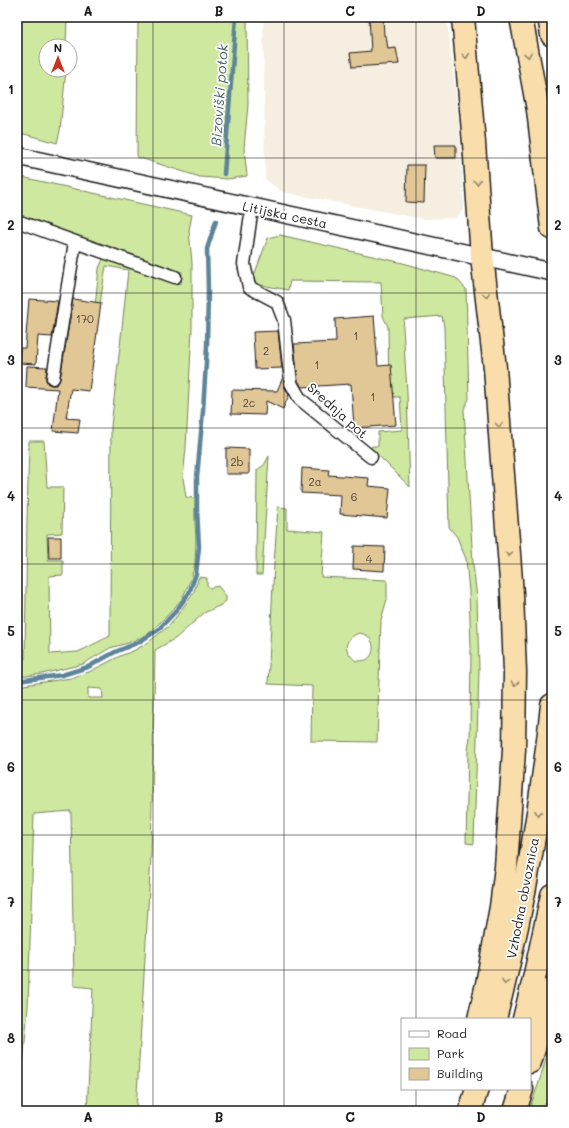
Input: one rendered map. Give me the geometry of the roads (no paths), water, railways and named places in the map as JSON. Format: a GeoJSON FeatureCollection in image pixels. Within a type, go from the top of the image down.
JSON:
{"type":"FeatureCollection","features":[{"type":"Feature","properties":{"kind":"highway"},"geometry":{"type":"LineString","coordinates":[[463,17],[482,257],[495,368],[503,468],[512,594],[515,672],[514,750],[506,867],[497,930],[479,1018]]}},
{"type":"Feature","properties":{"kind":"highway"},"geometry":{"type":"LineString","coordinates":[[521,17],[538,110],[552,228]]}},
{"type":"Feature","properties":{"kind":"highway"},"geometry":{"type":"LineString","coordinates":[[548,17],[552,35]]}},
{"type":"Feature","properties":{"kind":"highway","name":"Vzhodna obvoznica"},"geometry":{"type":"LineString","coordinates":[[495,1018],[520,910],[533,840],[547,754],[552,705]]}},
{"type":"Feature","properties":{"kind":"highway"},"geometry":{"type":"LineString","coordinates":[[524,1018],[552,895]]}},
{"type":"Feature","properties":{"kind":"highway"},"geometry":{"type":"LineString","coordinates":[[531,1059],[552,990]]}},
{"type":"Feature","properties":{"kind":"highway"},"geometry":{"type":"LineString","coordinates":[[458,1111],[462,1090]]}},
{"type":"Feature","properties":{"kind":"highway"},"geometry":{"type":"LineString","coordinates":[[470,1111],[477,1090]]}},
{"type":"Feature","properties":{"kind":"highway"},"geometry":{"type":"LineString","coordinates":[[499,1111],[506,1090]]}},
{"type":"Feature","properties":{"kind":"highway"},"geometry":{"type":"LineString","coordinates":[[515,1111],[522,1090]]}},
{"type":"Feature","properties":{"kind":"main road","name":"Litijska cesta"},"geometry":{"type":"LineString","coordinates":[[17,156],[552,272]]}},
{"type":"Feature","properties":{"kind":"street","name":"Srednja pot"},"geometry":{"type":"LineString","coordinates":[[252,207],[244,264],[249,287],[277,302],[284,320],[291,383],[300,399],[372,458]]}},
{"type":"Feature","properties":{"kind":"street"},"geometry":{"type":"LineString","coordinates":[[17,221],[175,277]]}},
{"type":"Feature","properties":{"kind":"street"},"geometry":{"type":"LineString","coordinates":[[53,378],[75,242]]}},
{"type":"Feature","properties":{"kind":"waterway","name":"Bizoviški potok"},"geometry":{"type":"LineString","coordinates":[[224,174],[236,17]]}},
{"type":"Feature","properties":{"kind":"waterway"},"geometry":{"type":"LineString","coordinates":[[17,681],[62,675],[88,667],[115,652],[137,643],[158,630],[176,611],[189,593],[196,574],[199,547],[197,477],[207,346],[207,249],[216,221]]}}]}
